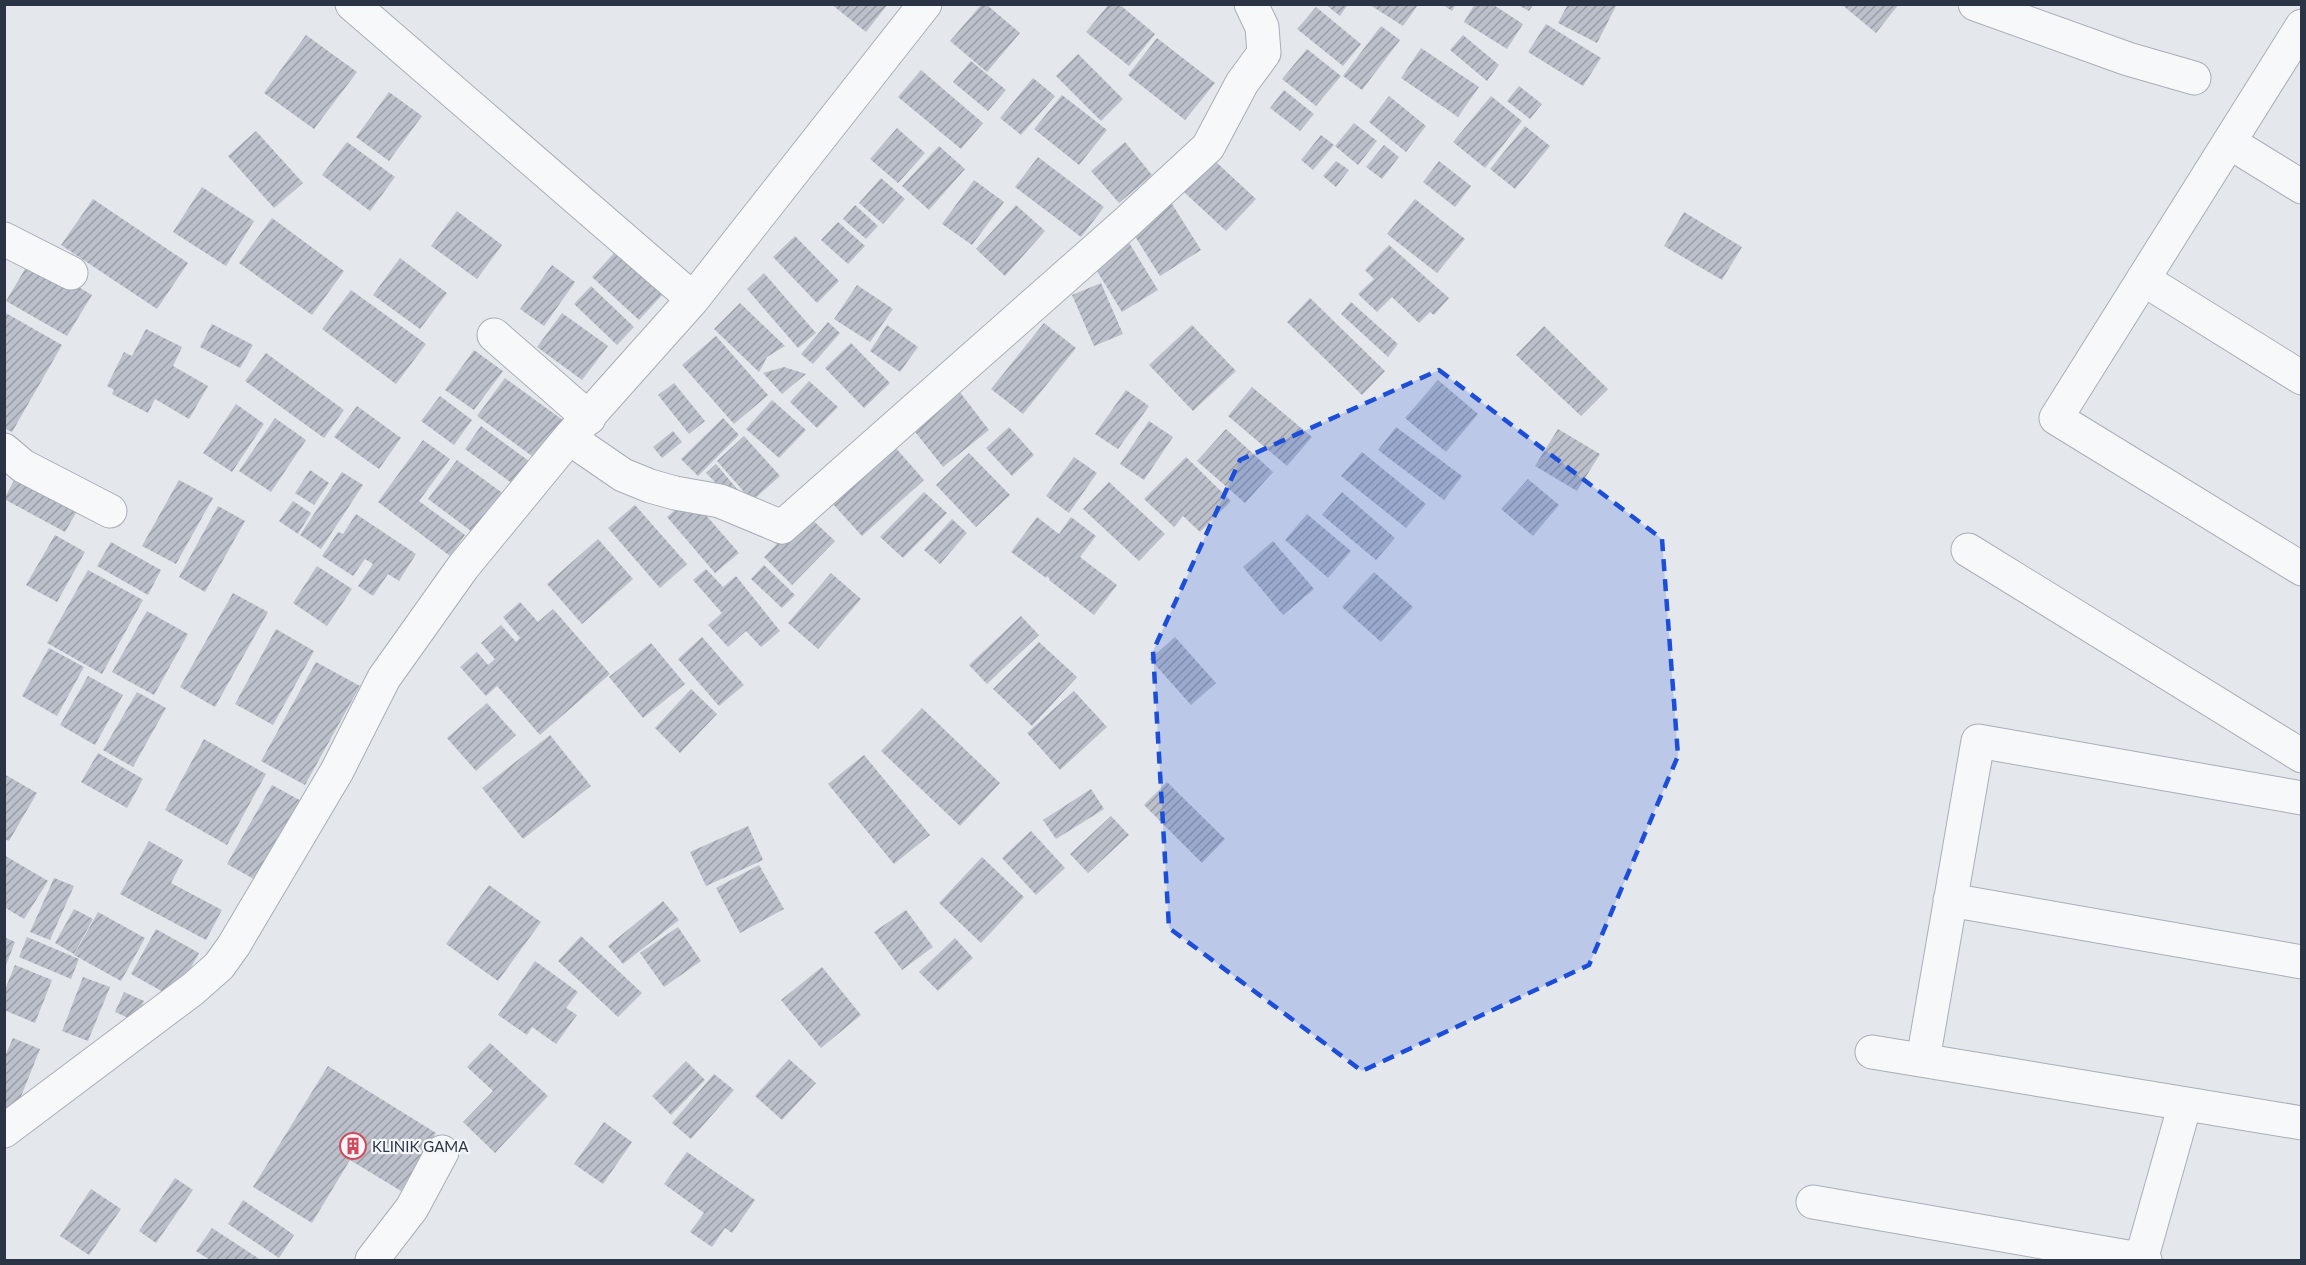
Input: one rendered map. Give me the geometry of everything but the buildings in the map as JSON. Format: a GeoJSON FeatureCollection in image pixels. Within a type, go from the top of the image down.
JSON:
{"type":"FeatureCollection","features":[{"type":"Feature","properties":{"kind":"street"},"geometry":{"type":"LineString","coordinates":[[351,4],[693,299]]}},
{"type":"Feature","properties":{"kind":"street"},"geometry":{"type":"LineString","coordinates":[[4,1131],[169,1008],[219,966],[234,945],[337,771],[384,678],[463,567],[579,428],[693,299],[925,4]]}},
{"type":"Feature","properties":{"kind":"street"},"geometry":{"type":"LineString","coordinates":[[494,335],[623,475],[675,493],[720,501],[782,527],[1127,222],[1208,147],[1242,83],[1264,53],[1262,27],[1251,4]]}},
{"type":"Feature","properties":{"kind":"street"},"geometry":{"type":"LineString","coordinates":[[1975,4],[2128,59],[2194,78]]}},
{"type":"Feature","properties":{"kind":"street"},"geometry":{"type":"LineString","coordinates":[[2301,26],[2056,418],[2301,569]]}},
{"type":"Feature","properties":{"kind":"street"},"geometry":{"type":"LineString","coordinates":[[2229,142],[2301,187]]}},
{"type":"Feature","properties":{"kind":"street"},"geometry":{"type":"LineString","coordinates":[[4,239],[71,273]]}},
{"type":"Feature","properties":{"kind":"street"},"geometry":{"type":"LineString","coordinates":[[2143,279],[2301,378]]}},
{"type":"Feature","properties":{"kind":"street"},"geometry":{"type":"LineString","coordinates":[[4,450],[23,466],[110,512]]}},
{"type":"Feature","properties":{"kind":"street"},"geometry":{"type":"LineString","coordinates":[[1968,550],[2301,756]]}},
{"type":"Feature","properties":{"kind":"street"},"geometry":{"type":"LineString","coordinates":[[1923,1060],[1978,741],[2301,798]]}},
{"type":"Feature","properties":{"kind":"street"},"geometry":{"type":"LineString","coordinates":[[1950,900],[2301,962]]}},
{"type":"Feature","properties":{"kind":"street"},"geometry":{"type":"LineString","coordinates":[[1872,1052],[2301,1123]]}},
{"type":"Feature","properties":{"kind":"street"},"geometry":{"type":"LineString","coordinates":[[1813,1202],[2142,1260],[2186,1104]]}},
{"type":"Feature","properties":{"kind":"street"},"geometry":{"type":"LineString","coordinates":[[372,1260],[412,1208],[442,1152]]}},
{"type":"Feature","properties":{"kind":"highlighted area"},"geometry":{"type":"Polygon","coordinates":[[[1439,370],[1662,539],[1678,756],[1589,965],[1362,1071],[1169,928],[1153,651],[1240,460],[1439,370]]]}},
{"type":"Feature","properties":{"kind":"place","name":"KLINIK GAMA"},"geometry":{"type":"Point","coordinates":[353,1146]}}]}
